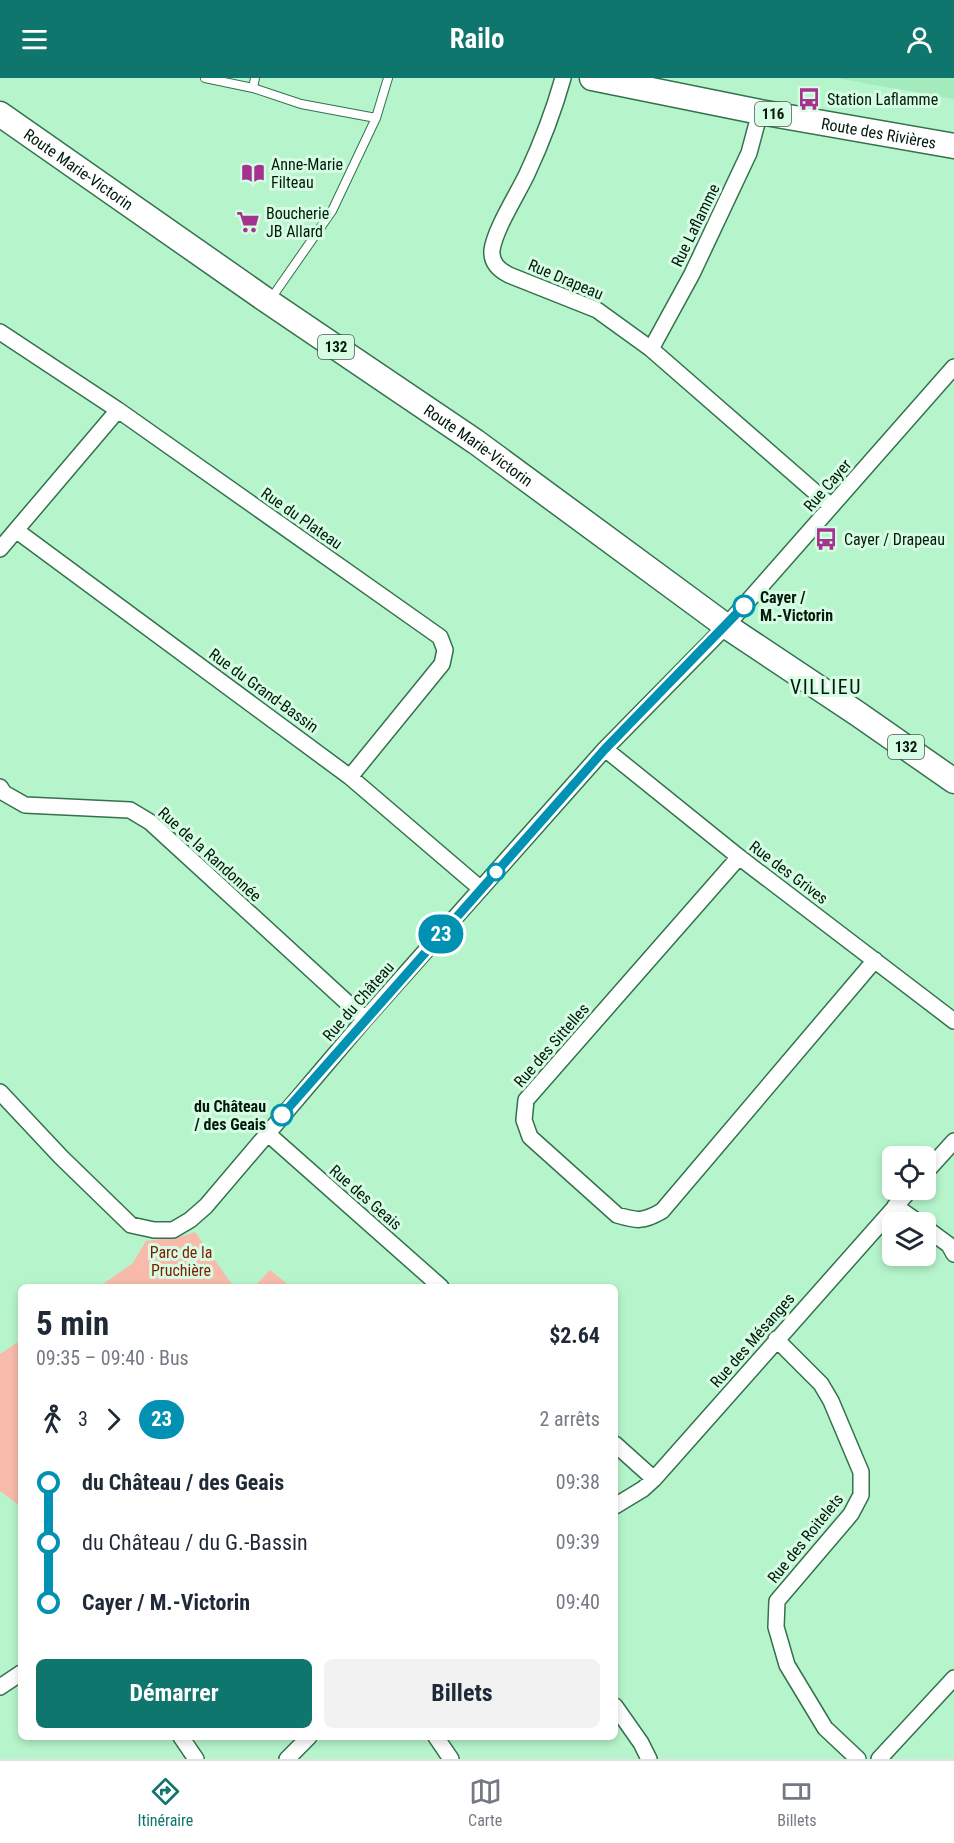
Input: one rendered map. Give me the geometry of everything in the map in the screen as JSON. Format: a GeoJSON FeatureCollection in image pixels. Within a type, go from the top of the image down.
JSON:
{"type":"FeatureCollection","features":[{"type":"Feature","properties":{"kind":"main road","name":"Route des Rivières"},"geometry":{"type":"LineString","coordinates":[[592,78],[954,146]]}},
{"type":"Feature","properties":{"kind":"main road","name":"Route Marie-Victorin"},"geometry":{"type":"LineString","coordinates":[[0,114],[269,302],[476,442],[726,626],[954,781]]}},
{"type":"Feature","properties":{"kind":"street","name":"Rue Drapeau"},"geometry":{"type":"LineString","coordinates":[[562,78],[528,172],[496,237],[492,252],[498,269],[597,309],[651,349],[831,506]]}},
{"type":"Feature","properties":{"kind":"street","name":"Rue Laflamme"},"geometry":{"type":"LineString","coordinates":[[651,349],[692,274],[749,153],[760,111]]}},
{"type":"Feature","properties":{"kind":"street","name":"Rue du Plateau"},"geometry":{"type":"LineString","coordinates":[[0,332],[117,410],[440,637],[445,650],[441,664],[350,777]]}},
{"type":"Feature","properties":{"kind":"street","name":"Rue Cayer"},"geometry":{"type":"LineString","coordinates":[[726,626],[954,367]]}},
{"type":"Feature","properties":{"kind":"street"},"geometry":{"type":"LineString","coordinates":[[0,549],[117,410]]}},
{"type":"Feature","properties":{"kind":"street","name":"Rue du Grand-Bassin"},"geometry":{"type":"LineString","coordinates":[[17,531],[350,777],[481,889]]}},
{"type":"Feature","properties":{"kind":"street","name":"Rue du Château"},"geometry":{"type":"LineString","coordinates":[[0,1092],[61,1157],[131,1225],[154,1230],[173,1230],[190,1220],[207,1206],[365,1019],[605,749],[726,626]]}},
{"type":"Feature","properties":{"kind":"street","name":"Rue des Grives"},"geometry":{"type":"LineString","coordinates":[[605,749],[739,857],[954,1021]]}},
{"type":"Feature","properties":{"kind":"street","name":"Rue de la Randonnée"},"geometry":{"type":"LineString","coordinates":[[0,787],[4,793],[25,805],[130,810],[150,822],[365,1019]]}},
{"type":"Feature","properties":{"kind":"street","name":"Rue des Sittelles"},"geometry":{"type":"LineString","coordinates":[[739,857],[526,1100],[524,1120],[530,1137],[617,1215],[647,1220],[662,1211],[875,960]]}},
{"type":"Feature","properties":{"kind":"street","name":"Rue des Geais"},"geometry":{"type":"LineString","coordinates":[[267,1133],[438,1284]]}},
{"type":"Feature","properties":{"kind":"street"},"geometry":{"type":"LineString","coordinates":[[936,1161],[954,1141]]}},
{"type":"Feature","properties":{"kind":"street","name":"Rue des Mésanges"},"geometry":{"type":"LineString","coordinates":[[618,1504],[643,1489],[654,1479],[901,1200]]}},
{"type":"Feature","properties":{"kind":"street"},"geometry":{"type":"LineString","coordinates":[[895,1206],[904,1212]]}},
{"type":"Feature","properties":{"kind":"street"},"geometry":{"type":"LineString","coordinates":[[936,1235],[949,1245],[954,1254]]}},
{"type":"Feature","properties":{"kind":"street","name":"Rue des Roitelets"},"geometry":{"type":"LineString","coordinates":[[777,1339],[821,1384],[831,1401],[861,1472],[861,1495],[851,1514],[777,1601],[776,1627],[787,1665],[825,1728],[858,1759]]}},
{"type":"Feature","properties":{"kind":"street"},"geometry":{"type":"LineString","coordinates":[[618,1447],[654,1479]]}},
{"type":"Feature","properties":{"kind":"street"},"geometry":{"type":"LineString","coordinates":[[0,1687],[18,1675]]}},
{"type":"Feature","properties":{"kind":"street"},"geometry":{"type":"LineString","coordinates":[[879,1759],[954,1678]]}},
{"type":"Feature","properties":{"kind":"street"},"geometry":{"type":"LineString","coordinates":[[618,1710],[641,1743],[649,1759]]}},
{"type":"Feature","properties":{"kind":"street"},"geometry":{"type":"LineString","coordinates":[[183,1740],[196,1759]]}},
{"type":"Feature","properties":{"kind":"street"},"geometry":{"type":"LineString","coordinates":[[287,1759],[306,1740]]}},
{"type":"Feature","properties":{"kind":"street"},"geometry":{"type":"LineString","coordinates":[[438,1740],[451,1759]]}},
{"type":"Feature","properties":{"kind":"lane"},"geometry":{"type":"LineString","coordinates":[[205,78],[253,88],[301,104],[376,118]]}},
{"type":"Feature","properties":{"kind":"lane"},"geometry":{"type":"LineString","coordinates":[[253,88],[255,78]]}},
{"type":"Feature","properties":{"kind":"lane"},"geometry":{"type":"LineString","coordinates":[[269,302],[332,211],[376,118],[388,78]]}},
{"type":"Feature","properties":{"kind":"shaded area"},"geometry":{"type":"Polygon","coordinates":[[[836,78],[954,78],[954,99],[836,78]]]}},
{"type":"Feature","properties":{"kind":"green space","name":"Parc de la Pruchière"},"geometry":{"type":"Polygon","coordinates":[[[195,1232],[232,1284],[103,1284],[133,1263],[146,1241],[195,1232]]]}},
{"type":"Feature","properties":{"kind":"green space","name":"Parc de la Pruchière"},"geometry":{"type":"Polygon","coordinates":[[[270,1270],[287,1284],[257,1284],[270,1270]]]}},
{"type":"Feature","properties":{"kind":"green space"},"geometry":{"type":"Polygon","coordinates":[[[18,1342],[18,1505],[0,1491],[0,1354],[18,1342]]]}},
{"type":"Feature","properties":{"kind":"bus line","name":"23"},"geometry":{"type":"LineString","coordinates":[[282,1115],[605,749],[744,606]]}},
{"type":"Feature","properties":{"kind":"place","name":"Station Laflamme"},"geometry":{"type":"Point","coordinates":[809,99]}},
{"type":"Feature","properties":{"kind":"place","name":"Anne-Marie Filteau"},"geometry":{"type":"Point","coordinates":[253,173]}},
{"type":"Feature","properties":{"kind":"place","name":"Boucherie JB Allard"},"geometry":{"type":"Point","coordinates":[248,222]}},
{"type":"Feature","properties":{"kind":"place","name":"Cayer / Drapeau"},"geometry":{"type":"Point","coordinates":[826,539]}},
{"type":"Feature","properties":{"kind":"place","name":"Cayer / M.-Victorin"},"geometry":{"type":"Point","coordinates":[744,606]}},
{"type":"Feature","properties":{"kind":"place","name":"du Château / des Geais"},"geometry":{"type":"Point","coordinates":[282,1115]}},
{"type":"Feature","properties":{"kind":"district","name":"VILLIEU"},"geometry":{"type":"Point","coordinates":[826,687]}}]}
